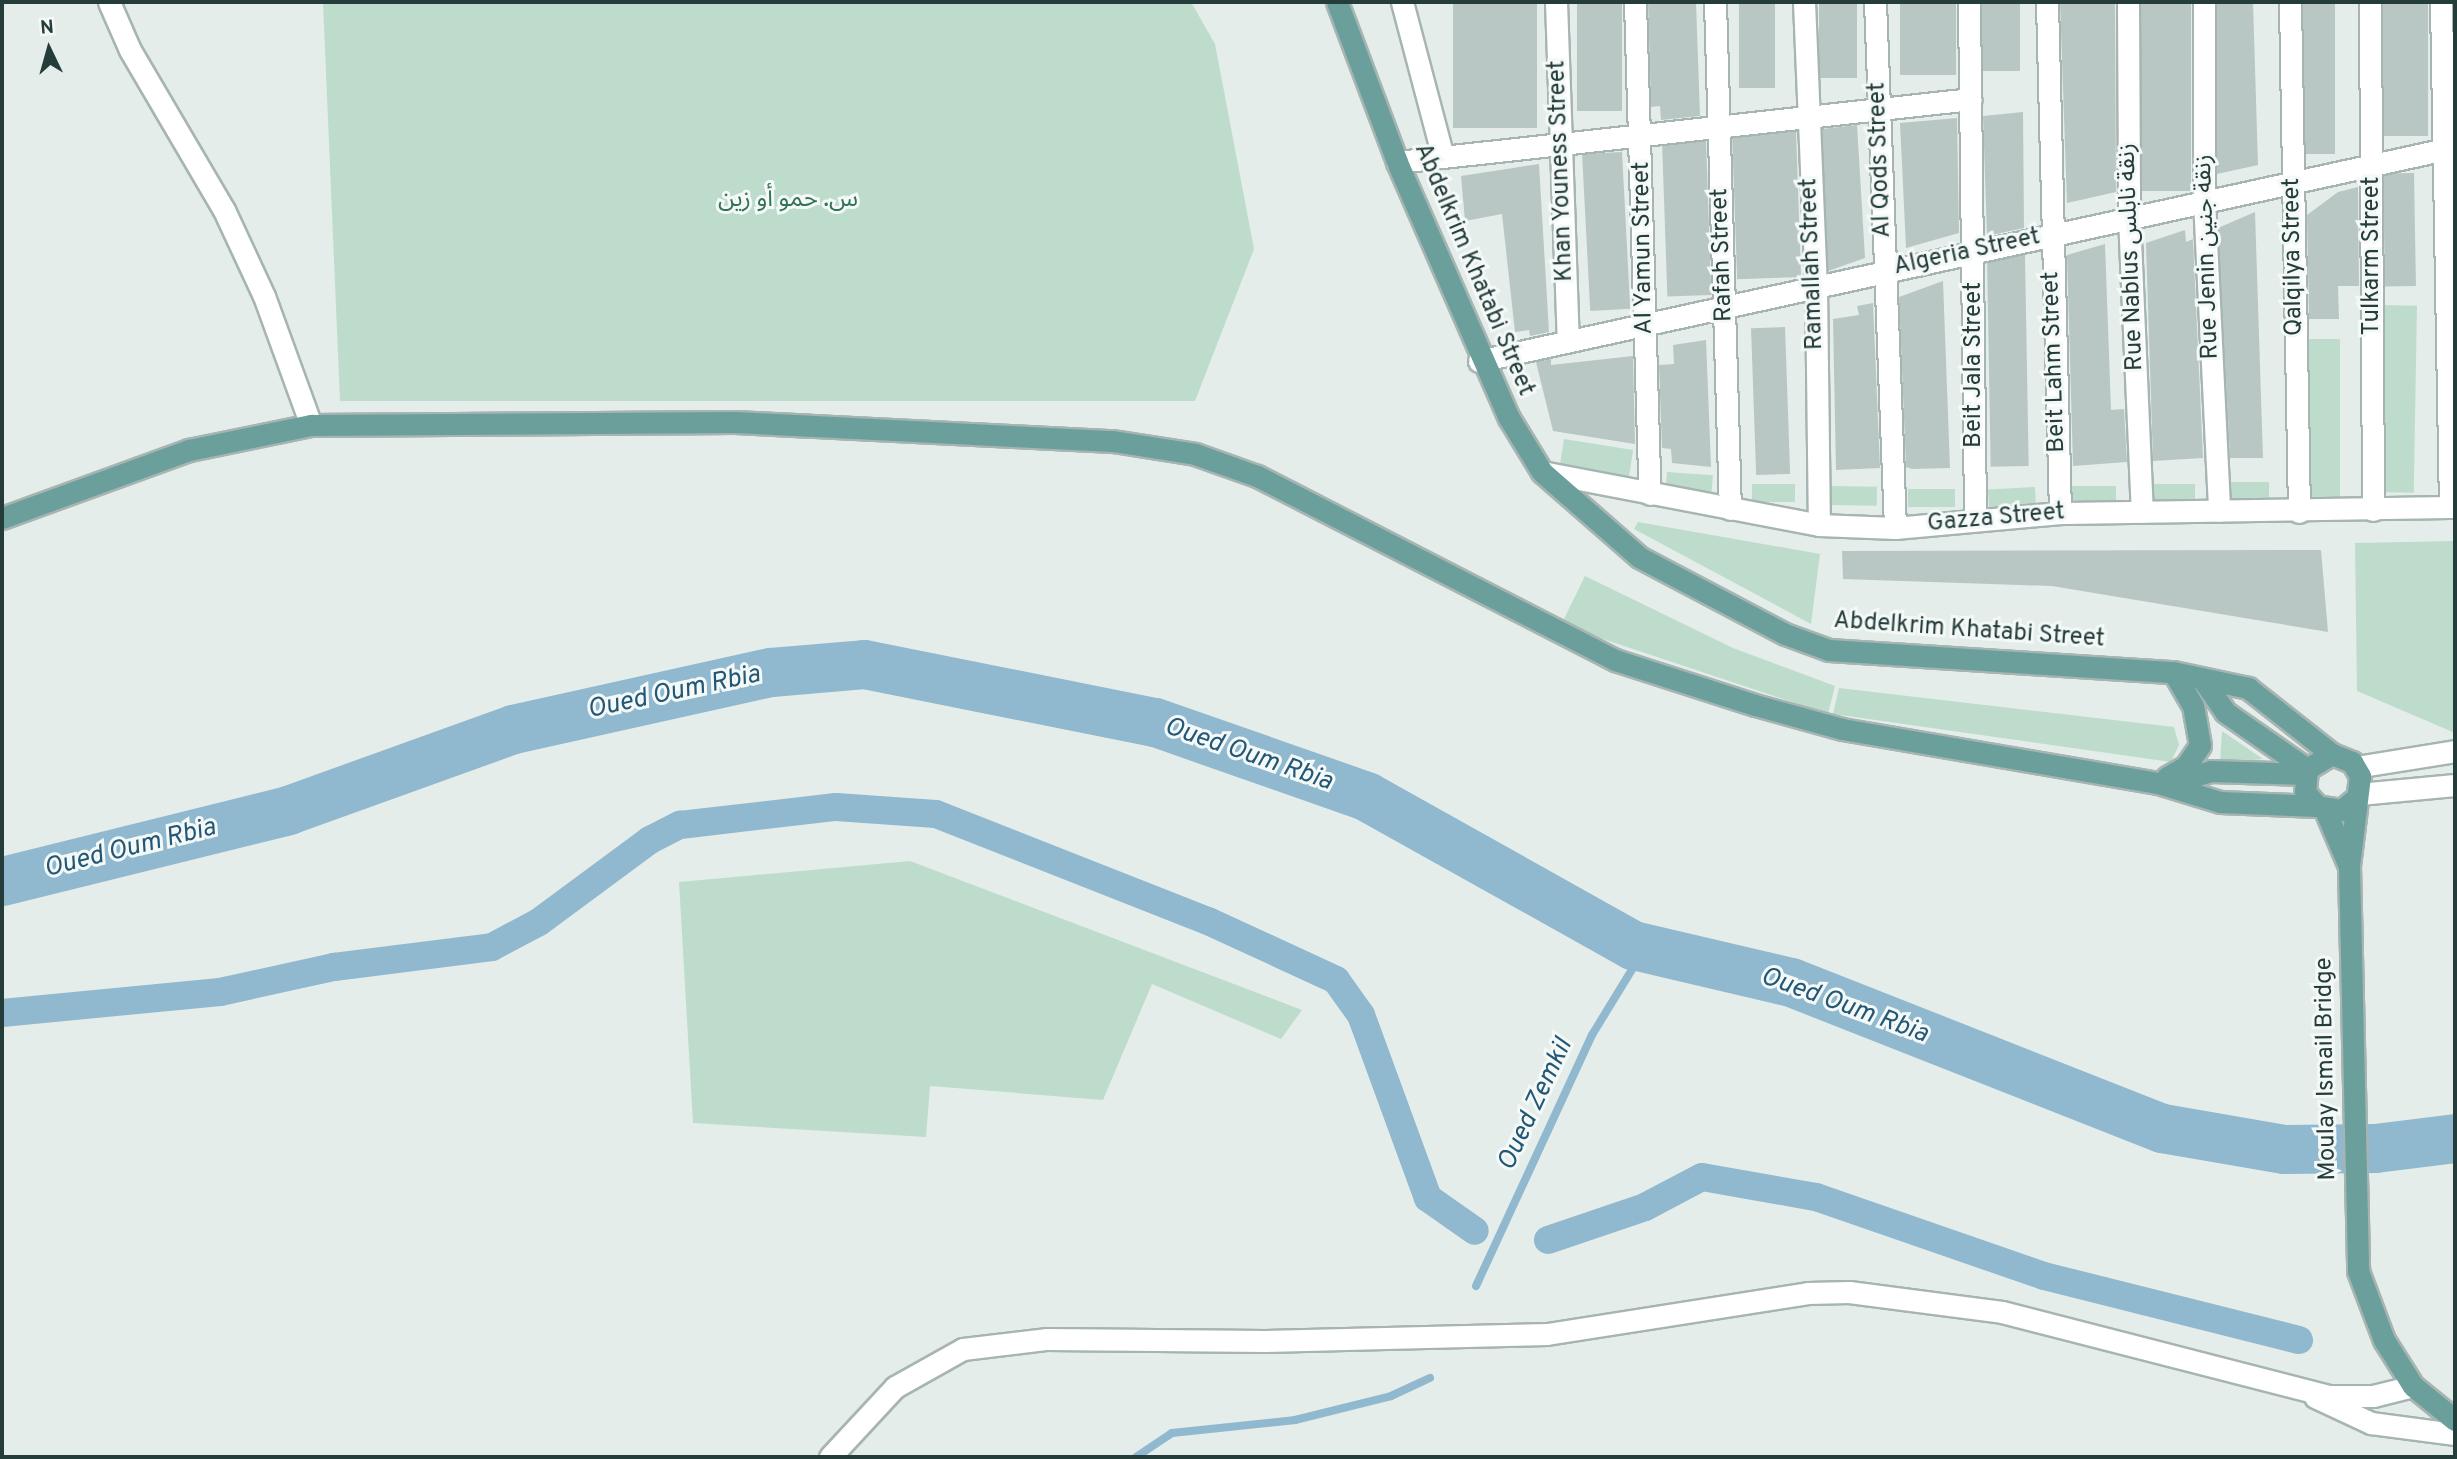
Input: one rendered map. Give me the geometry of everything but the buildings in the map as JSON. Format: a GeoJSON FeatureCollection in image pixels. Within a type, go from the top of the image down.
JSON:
{"type":"FeatureCollection","features":[{"type":"Feature","properties":{"kind":"main road","name":"Abdelkrim Khatabi Street"},"geometry":{"type":"LineString","coordinates":[[1337,2],[1397,162],[1479,361],[1542,472],[1639,557],[1785,634],[1829,650],[2173,672],[2248,688],[2332,754]]}},
{"type":"Feature","properties":{"kind":"main road"},"geometry":{"type":"LineString","coordinates":[[2,518],[189,450],[311,425],[735,422],[1113,441],[1195,454],[1257,476],[1615,660],[1842,729],[2161,784],[2220,802],[2342,810],[2357,797]]}},
{"type":"Feature","properties":{"kind":"main road"},"geometry":{"type":"LineString","coordinates":[[2161,784],[2186,766],[2200,746],[2193,706],[2173,672]]}},
{"type":"Feature","properties":{"kind":"main road"},"geometry":{"type":"LineString","coordinates":[[2203,680],[2225,712],[2306,772]]}},
{"type":"Feature","properties":{"kind":"main road"},"geometry":{"type":"LineString","coordinates":[[2161,784],[2211,771],[2306,772],[2332,754],[2357,767],[2357,797],[2349,866]]}},
{"type":"Feature","properties":{"kind":"main road"},"geometry":{"type":"LineString","coordinates":[[2306,772],[2305,792],[2320,808],[2349,866]]}},
{"type":"Feature","properties":{"kind":"main road","name":"Moulay Ismail Bridge"},"geometry":{"type":"LineString","coordinates":[[2349,866],[2358,1271],[2384,1340],[2413,1386],[2455,1420]]}},
{"type":"Feature","properties":{"kind":"street"},"geometry":{"type":"LineString","coordinates":[[108,2],[130,50],[224,210],[264,296],[311,425]]}},
{"type":"Feature","properties":{"kind":"street"},"geometry":{"type":"LineString","coordinates":[[1402,2],[1443,157]]}},
{"type":"Feature","properties":{"kind":"street","name":"Khan Youness Street"},"geometry":{"type":"LineString","coordinates":[[1556,2],[1568,341]]}},
{"type":"Feature","properties":{"kind":"street","name":"Al Yamun Street"},"geometry":{"type":"LineString","coordinates":[[1635,2],[1642,135],[1650,494]]}},
{"type":"Feature","properties":{"kind":"street","name":"Rafah Street"},"geometry":{"type":"LineString","coordinates":[[1715,2],[1730,509]]}},
{"type":"Feature","properties":{"kind":"street","name":"Ramallah Street"},"geometry":{"type":"LineString","coordinates":[[1804,2],[1805,115],[1816,286],[1819,525]]}},
{"type":"Feature","properties":{"kind":"street","name":"Al Qods Street"},"geometry":{"type":"LineString","coordinates":[[1875,2],[1895,528]]}},
{"type":"Feature","properties":{"kind":"street","name":"Beit Jala Street"},"geometry":{"type":"LineString","coordinates":[[1969,2],[1976,251],[1975,518]]}},
{"type":"Feature","properties":{"kind":"street","name":"Beit Lahm Street"},"geometry":{"type":"LineString","coordinates":[[2046,2],[2060,513]]}},
{"type":"Feature","properties":{"kind":"street","name":"Rue Nablus زنقة نابلس"},"geometry":{"type":"LineString","coordinates":[[2128,2],[2129,217],[2141,512]]}},
{"type":"Feature","properties":{"kind":"street","name":"Rue Jenin زنقة جنين"},"geometry":{"type":"LineString","coordinates":[[2204,2],[2204,200],[2219,511]]}},
{"type":"Feature","properties":{"kind":"street","name":"Qalqilya Street"},"geometry":{"type":"LineString","coordinates":[[2290,2],[2299,512]]}},
{"type":"Feature","properties":{"kind":"street","name":"Tulkarm Street"},"geometry":{"type":"LineString","coordinates":[[2370,2],[2373,510]]}},
{"type":"Feature","properties":{"kind":"street"},"geometry":{"type":"LineString","coordinates":[[2441,2],[2449,148],[2453,507]]}},
{"type":"Feature","properties":{"kind":"street"},"geometry":{"type":"LineString","coordinates":[[1397,162],[1805,115],[1971,99]]}},
{"type":"Feature","properties":{"kind":"street","name":"Algeria Street"},"geometry":{"type":"LineString","coordinates":[[1479,361],[2449,148]]}},
{"type":"Feature","properties":{"kind":"street","name":"Gazza Street"},"geometry":{"type":"LineString","coordinates":[[1542,472],[1819,525],[1895,528],[1975,518],[2060,513],[2299,512],[2453,507]]}},
{"type":"Feature","properties":{"kind":"street"},"geometry":{"type":"LineString","coordinates":[[2357,767],[2455,751]]}},
{"type":"Feature","properties":{"kind":"street"},"geometry":{"type":"LineString","coordinates":[[2357,797],[2455,785]]}},
{"type":"Feature","properties":{"kind":"street"},"geometry":{"type":"LineString","coordinates":[[830,1457],[895,1387],[962,1349],[1047,1339],[1265,1341],[1547,1334],[1808,1293],[1849,1292],[2002,1312],[2308,1392],[2351,1397],[2413,1386]]}},
{"type":"Feature","properties":{"kind":"street"},"geometry":{"type":"LineString","coordinates":[[2308,1392],[2371,1423],[2455,1434]]}},
{"type":"Feature","properties":{"kind":"green space","name":"س. حمو أو زين"},"geometry":{"type":"Polygon","coordinates":[[[323,2],[1191,2],[1215,44],[1254,249],[1195,401],[340,401],[323,2]]]}},
{"type":"Feature","properties":{"kind":"green space"},"geometry":{"type":"Polygon","coordinates":[[[2377,305],[2417,306],[2414,493],[2374,492],[2377,305]]]}},
{"type":"Feature","properties":{"kind":"green space"},"geometry":{"type":"Polygon","coordinates":[[[2301,339],[2340,339],[2340,498],[2301,498],[2301,339]]]}},
{"type":"Feature","properties":{"kind":"green space"},"geometry":{"type":"Polygon","coordinates":[[[1564,439],[1633,450],[1629,477],[1560,466],[1564,439]]]}},
{"type":"Feature","properties":{"kind":"green space"},"geometry":{"type":"Polygon","coordinates":[[[1667,472],[1713,475],[1712,491],[1666,488],[1667,472]]]}},
{"type":"Feature","properties":{"kind":"green space"},"geometry":{"type":"Polygon","coordinates":[[[2222,482],[2269,482],[2269,500],[2222,500],[2222,482]]]}},
{"type":"Feature","properties":{"kind":"green space"},"geometry":{"type":"Polygon","coordinates":[[[1752,484],[1795,484],[1795,502],[1752,502],[1752,484]]]}},
{"type":"Feature","properties":{"kind":"green space"},"geometry":{"type":"Polygon","coordinates":[[[2148,484],[2195,484],[2195,502],[2148,502],[2148,484]]]}},
{"type":"Feature","properties":{"kind":"green space"},"geometry":{"type":"Polygon","coordinates":[[[1831,486],[1877,487],[1877,506],[1831,505],[1831,486]]]}},
{"type":"Feature","properties":{"kind":"green space"},"geometry":{"type":"Polygon","coordinates":[[[2068,486],[2116,486],[2116,503],[2068,503],[2068,486]]]}},
{"type":"Feature","properties":{"kind":"green space"},"geometry":{"type":"Polygon","coordinates":[[[2035,487],[2036,505],[1989,507],[1988,489],[2035,487]]]}},
{"type":"Feature","properties":{"kind":"green space"},"geometry":{"type":"Polygon","coordinates":[[[1908,489],[1955,489],[1955,507],[1908,507],[1908,489]]]}},
{"type":"Feature","properties":{"kind":"green space"},"geometry":{"type":"Polygon","coordinates":[[[1638,522],[1820,554],[1811,624],[1634,529],[1638,522]]]}},
{"type":"Feature","properties":{"kind":"green space"},"geometry":{"type":"Polygon","coordinates":[[[2455,541],[2455,733],[2357,691],[2355,543],[2455,541]]]}},
{"type":"Feature","properties":{"kind":"green space"},"geometry":{"type":"Polygon","coordinates":[[[1585,576],[1733,648],[1835,686],[1828,714],[1561,625],[1585,576]]]}},
{"type":"Feature","properties":{"kind":"green space"},"geometry":{"type":"Polygon","coordinates":[[[1839,688],[2174,727],[2179,745],[2171,762],[1833,714],[1839,688]]]}},
{"type":"Feature","properties":{"kind":"green space"},"geometry":{"type":"Polygon","coordinates":[[[2222,731],[2263,759],[2220,763],[2222,731]]]}},
{"type":"Feature","properties":{"kind":"green space"},"geometry":{"type":"Polygon","coordinates":[[[910,861],[1302,1010],[1281,1039],[1152,984],[1103,1100],[930,1086],[926,1137],[693,1123],[679,882],[910,861]]]}},
{"type":"Feature","properties":{"kind":"waterway","name":"Oued Oum Rbia"},"geometry":{"type":"LineString","coordinates":[[2,881],[288,810],[513,729],[771,672],[864,664],[1155,722],[1366,796],[1633,945],[1791,982],[2162,1128],[2284,1149],[2375,1148],[2455,1138]]}},
{"type":"Feature","properties":{"kind":"waterway"},"geometry":{"type":"LineString","coordinates":[[2,1013],[220,992],[334,967],[492,947],[539,922],[650,840],[680,825],[836,807],[936,814],[1208,921],[1336,980],[1361,1015],[1428,1198],[1475,1231]]}},
{"type":"Feature","properties":{"kind":"waterway","name":"Oued Zemkil"},"geometry":{"type":"LineString","coordinates":[[1476,1286],[1592,1035],[1636,963],[1633,945]]}},
{"type":"Feature","properties":{"kind":"waterway"},"geometry":{"type":"LineString","coordinates":[[1548,1240],[1645,1207],[1702,1177],[1816,1197],[2044,1276],[2299,1340]]}},
{"type":"Feature","properties":{"kind":"waterway","name":"Oued Zemkil"},"geometry":{"type":"LineString","coordinates":[[1136,1457],[1172,1433],[1295,1420],[1391,1396],[1430,1378]]}}]}
